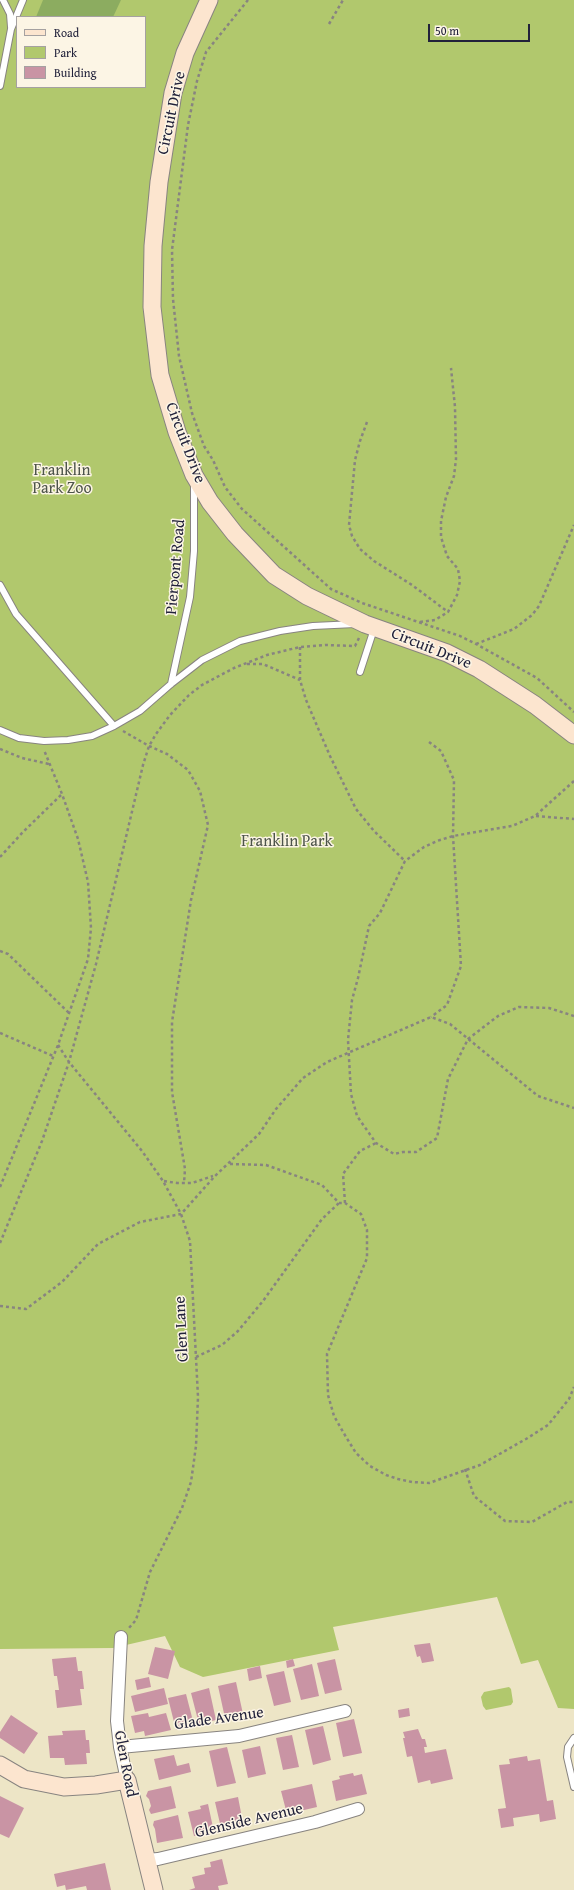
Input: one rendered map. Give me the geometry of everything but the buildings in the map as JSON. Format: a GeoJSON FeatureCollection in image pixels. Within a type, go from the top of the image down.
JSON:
{"type":"FeatureCollection","features":[{"type":"Feature","properties":{"kind":"main road","name":"Circuit Drive"},"geometry":{"type":"LineString","coordinates":[[210,0],[185,53],[173,93],[159,182],[153,246],[152,307],[160,375],[177,432],[194,475],[210,502],[235,534],[274,575],[306,596],[370,626],[447,653],[479,669],[535,706],[574,735]]}},
{"type":"Feature","properties":{"kind":"main road"},"geometry":{"type":"LineString","coordinates":[[0,1765],[24,1779],[64,1788],[127,1780]]}},
{"type":"Feature","properties":{"kind":"main road","name":"Glen Road"},"geometry":{"type":"LineString","coordinates":[[127,1780],[154,1890]]}},
{"type":"Feature","properties":{"kind":"street","name":"Glen Road"},"geometry":{"type":"LineString","coordinates":[[121,1637],[120,1684],[116,1709],[120,1747],[127,1780]]}},
{"type":"Feature","properties":{"kind":"street","name":"Glade Avenue"},"geometry":{"type":"LineString","coordinates":[[120,1747],[239,1736],[345,1711]]}},
{"type":"Feature","properties":{"kind":"street","name":"Glenside Avenue"},"geometry":{"type":"LineString","coordinates":[[147,1860],[158,1859],[315,1822],[358,1809]]}},
{"type":"Feature","properties":{"kind":"lane"},"geometry":{"type":"LineString","coordinates":[[3,0],[10,14],[11,28]]}},
{"type":"Feature","properties":{"kind":"lane"},"geometry":{"type":"LineString","coordinates":[[16,16],[23,0]]}},
{"type":"Feature","properties":{"kind":"lane"},"geometry":{"type":"LineString","coordinates":[[0,86],[11,28],[16,16]]}},
{"type":"Feature","properties":{"kind":"lane","name":"Pierpont Road"},"geometry":{"type":"LineString","coordinates":[[171,684],[190,597],[194,551],[194,475]]}},
{"type":"Feature","properties":{"kind":"lane"},"geometry":{"type":"LineString","coordinates":[[0,585],[16,614],[114,726]]}},
{"type":"Feature","properties":{"kind":"lane"},"geometry":{"type":"LineString","coordinates":[[0,730],[19,738],[44,741],[80,739],[114,726],[144,708],[171,684],[202,660],[240,641],[280,630],[313,626],[370,626],[360,672]]}},
{"type":"Feature","properties":{"kind":"lane"},"geometry":{"type":"LineString","coordinates":[[574,1738],[568,1747],[567,1757],[574,1786]]}},
{"type":"Feature","properties":{"kind":"path"},"geometry":{"type":"LineString","coordinates":[[248,0],[206,52],[191,106],[172,250],[173,299],[179,356],[192,413],[204,446],[213,460],[225,487],[250,518],[331,589],[362,604],[460,636],[476,644],[537,678],[574,712]]}},
{"type":"Feature","properties":{"kind":"path"},"geometry":{"type":"LineString","coordinates":[[329,24],[343,0]]}},
{"type":"Feature","properties":{"kind":"path"},"geometry":{"type":"LineString","coordinates":[[417,622],[436,620],[448,612],[457,595],[460,581],[458,569],[447,556],[441,537],[441,521],[446,497],[454,476],[456,459],[455,406],[452,368]]}},
{"type":"Feature","properties":{"kind":"path"},"geometry":{"type":"LineString","coordinates":[[367,422],[355,460],[349,525],[352,536],[360,549],[374,561],[412,585],[448,612]]}},
{"type":"Feature","properties":{"kind":"path"},"geometry":{"type":"LineString","coordinates":[[476,644],[514,629],[532,615],[538,606],[574,526]]}},
{"type":"Feature","properties":{"kind":"path"},"geometry":{"type":"LineString","coordinates":[[0,1243],[42,1141],[69,1062],[96,964],[149,746],[163,724],[189,695],[218,676],[245,664],[282,651],[300,647],[326,645],[355,646],[357,642]]}},
{"type":"Feature","properties":{"kind":"path"},"geometry":{"type":"LineString","coordinates":[[300,647],[300,680],[319,732],[356,809],[374,831],[405,862]]}},
{"type":"Feature","properties":{"kind":"path"},"geometry":{"type":"LineString","coordinates":[[245,664],[263,664],[300,680]]}},
{"type":"Feature","properties":{"kind":"path"},"geometry":{"type":"LineString","coordinates":[[114,726],[149,746],[167,754],[188,770],[200,791],[208,825],[190,900],[172,1022],[172,1092],[185,1169],[184,1183]]}},
{"type":"Feature","properties":{"kind":"path"},"geometry":{"type":"LineString","coordinates":[[0,1187],[58,1045],[88,959],[91,905],[88,882],[78,839],[62,794],[49,764],[44,749],[44,741]]}},
{"type":"Feature","properties":{"kind":"path"},"geometry":{"type":"LineString","coordinates":[[0,1306],[26,1309],[62,1282],[98,1244],[140,1222],[181,1214],[215,1176],[259,1134],[280,1104],[302,1078],[327,1062],[430,1017],[446,1005],[462,966],[453,836],[454,780],[441,751],[429,742]]}},
{"type":"Feature","properties":{"kind":"path"},"geometry":{"type":"LineString","coordinates":[[0,749],[22,758],[49,764]]}},
{"type":"Feature","properties":{"kind":"path"},"geometry":{"type":"LineString","coordinates":[[574,781],[535,816],[512,826],[453,836],[424,847],[405,862],[380,913],[369,926],[352,1000],[348,1040],[351,1094],[357,1116],[376,1144],[394,1154],[416,1152],[436,1138],[448,1079],[468,1039],[498,1016],[520,1007],[549,1008],[574,1016]]}},
{"type":"Feature","properties":{"kind":"path"},"geometry":{"type":"LineString","coordinates":[[0,857],[62,794]]}},
{"type":"Feature","properties":{"kind":"path"},"geometry":{"type":"LineString","coordinates":[[535,816],[574,819]]}},
{"type":"Feature","properties":{"kind":"path"},"geometry":{"type":"LineString","coordinates":[[0,951],[8,954],[69,1013]]}},
{"type":"Feature","properties":{"kind":"path"},"geometry":{"type":"LineString","coordinates":[[430,1017],[450,1024],[538,1096],[574,1108]]}},
{"type":"Feature","properties":{"kind":"path"},"geometry":{"type":"LineString","coordinates":[[0,1033],[53,1056]]}},
{"type":"Feature","properties":{"kind":"path","name":"Glen Lane"},"geometry":{"type":"LineString","coordinates":[[58,1045],[69,1062],[142,1151],[163,1181],[181,1214],[190,1241],[198,1397],[196,1446],[191,1482],[182,1508],[150,1572],[136,1620],[121,1637]]}},
{"type":"Feature","properties":{"kind":"path"},"geometry":{"type":"LineString","coordinates":[[345,1203],[343,1174],[360,1151],[376,1144]]}},
{"type":"Feature","properties":{"kind":"path"},"geometry":{"type":"LineString","coordinates":[[229,1164],[266,1165],[322,1185],[339,1202],[345,1203],[361,1214],[367,1230],[367,1258],[327,1354],[328,1395],[334,1416],[356,1453],[370,1466],[386,1475],[412,1482],[429,1483],[465,1469],[480,1465],[526,1439],[548,1424],[569,1399],[574,1388]]}},
{"type":"Feature","properties":{"kind":"path"},"geometry":{"type":"LineString","coordinates":[[163,1181],[192,1183],[215,1176]]}},
{"type":"Feature","properties":{"kind":"path"},"geometry":{"type":"LineString","coordinates":[[0,1177],[4,1178]]}},
{"type":"Feature","properties":{"kind":"path"},"geometry":{"type":"LineString","coordinates":[[196,1357],[222,1345],[238,1331],[263,1301],[322,1219],[339,1202]]}},
{"type":"Feature","properties":{"kind":"path"},"geometry":{"type":"LineString","coordinates":[[569,1399],[574,1397]]}},
{"type":"Feature","properties":{"kind":"path"},"geometry":{"type":"LineString","coordinates":[[465,1469],[474,1496],[505,1521],[532,1522],[567,1502],[574,1502]]}},
{"type":"Feature","properties":{"kind":"green space","name":"Franklin Park"},"geometry":{"type":"Polygon","coordinates":[[[0,0],[574,0],[574,1709],[558,1708],[538,1660],[521,1664],[497,1597],[333,1627],[339,1650],[203,1677],[180,1667],[165,1636],[113,1648],[0,1649],[0,0]]]}},
{"type":"Feature","properties":{"kind":"green space"},"geometry":{"type":"Polygon","coordinates":[[[43,0],[121,0],[113,16],[36,16],[43,0]]]}},
{"type":"Feature","properties":{"kind":"green space"},"geometry":{"type":"Polygon","coordinates":[[[509,1687],[511,1689],[513,1702],[511,1705],[486,1710],[483,1706],[481,1697],[484,1692],[509,1687]]]}},
{"type":"Feature","properties":{"kind":"park label","name":"Franklin Park Zoo"},"geometry":{"type":"Point","coordinates":[62,480]}}]}
